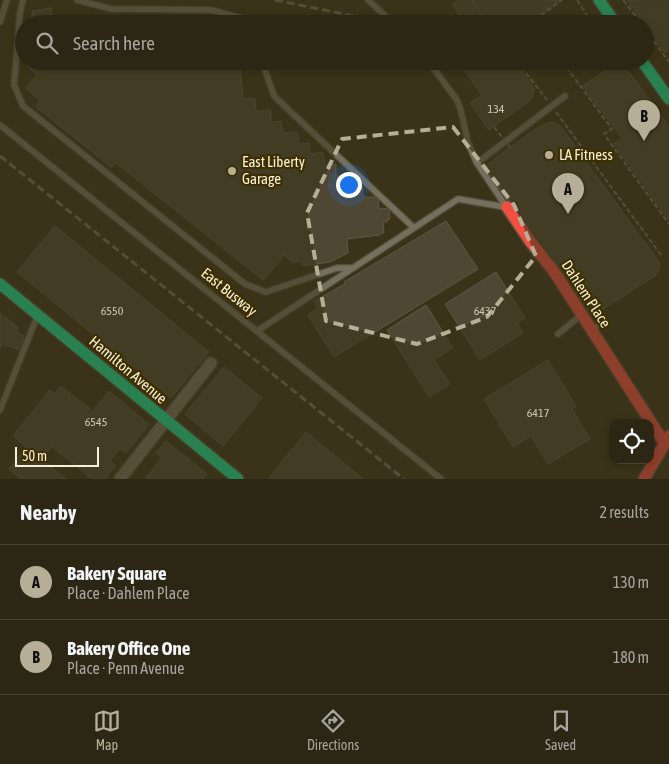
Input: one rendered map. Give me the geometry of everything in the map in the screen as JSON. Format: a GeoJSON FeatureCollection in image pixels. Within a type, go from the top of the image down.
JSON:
{"type":"FeatureCollection","features":[{"type":"Feature","properties":{"kind":"street"},"geometry":{"type":"LineString","coordinates":[[599,0],[610,15]]}},
{"type":"Feature","properties":{"kind":"street"},"geometry":{"type":"LineString","coordinates":[[648,70],[669,99]]}},
{"type":"Feature","properties":{"kind":"street","name":"Dahlem Place"},"geometry":{"type":"LineString","coordinates":[[506,207],[555,273],[667,440]]}},
{"type":"Feature","properties":{"kind":"street","name":"Hamilton Avenue"},"geometry":{"type":"LineString","coordinates":[[0,284],[238,479]]}},
{"type":"Feature","properties":{"kind":"street"},"geometry":{"type":"LineString","coordinates":[[120,479],[212,363]]}},
{"type":"Feature","properties":{"kind":"street"},"geometry":{"type":"LineString","coordinates":[[644,479],[667,440]]}},
{"type":"Feature","properties":{"kind":"lane"},"geometry":{"type":"LineString","coordinates":[[20,15],[24,0]]}},
{"type":"Feature","properties":{"kind":"lane"},"geometry":{"type":"LineString","coordinates":[[77,0],[111,9],[211,10],[230,15]]}},
{"type":"Feature","properties":{"kind":"lane"},"geometry":{"type":"LineString","coordinates":[[368,0],[384,15]]}},
{"type":"Feature","properties":{"kind":"lane"},"geometry":{"type":"LineString","coordinates":[[0,22],[6,3]]}},
{"type":"Feature","properties":{"kind":"lane"},"geometry":{"type":"LineString","coordinates":[[15,70],[14,84],[23,106],[245,284],[266,292],[338,268],[353,268]]}},
{"type":"Feature","properties":{"kind":"lane"},"geometry":{"type":"LineString","coordinates":[[265,70],[274,96],[414,228]]}},
{"type":"Feature","properties":{"kind":"lane","name":"Dahlem Place"},"geometry":{"type":"LineString","coordinates":[[435,70],[457,100],[468,143],[477,163],[506,207]]}},
{"type":"Feature","properties":{"kind":"lane"},"geometry":{"type":"LineString","coordinates":[[477,163],[565,96]]}},
{"type":"Feature","properties":{"kind":"lane","name":"East Busway"},"geometry":{"type":"LineString","coordinates":[[0,125],[441,479]]}},
{"type":"Feature","properties":{"kind":"lane"},"geometry":{"type":"LineString","coordinates":[[257,331],[458,199],[506,207]]}},
{"type":"Feature","properties":{"kind":"lane"},"geometry":{"type":"LineString","coordinates":[[0,410],[38,315]]}},
{"type":"Feature","properties":{"kind":"lane"},"geometry":{"type":"LineString","coordinates":[[558,334],[582,315]]}},
{"type":"Feature","properties":{"kind":"lane"},"geometry":{"type":"LineString","coordinates":[[592,330],[604,321]]}},
{"type":"Feature","properties":{"kind":"path"},"geometry":{"type":"LineString","coordinates":[[541,15],[562,0]]}},
{"type":"Feature","properties":{"kind":"path"},"geometry":{"type":"LineString","coordinates":[[577,0],[587,15]]}},
{"type":"Feature","properties":{"kind":"path"},"geometry":{"type":"LineString","coordinates":[[623,0],[635,15]]}},
{"type":"Feature","properties":{"kind":"path"},"geometry":{"type":"LineString","coordinates":[[654,42],[668,60]]}},
{"type":"Feature","properties":{"kind":"path"},"geometry":{"type":"LineString","coordinates":[[524,70],[661,255]]}},
{"type":"Feature","properties":{"kind":"path"},"geometry":{"type":"LineString","coordinates":[[569,70],[612,129],[604,134],[669,224]]}},
{"type":"Feature","properties":{"kind":"path"},"geometry":{"type":"LineString","coordinates":[[494,126],[510,147]]}},
{"type":"Feature","properties":{"kind":"highlighted area"},"geometry":{"type":"Polygon","coordinates":[[[453,127],[514,205],[536,256],[487,317],[417,344],[326,321],[307,213],[342,139],[453,127]]]}},
{"type":"Feature","properties":{"kind":"building"},"geometry":{"type":"Polygon","coordinates":[[[458,0],[472,0],[482,15],[458,15],[459,14],[452,4],[458,0]]]}},
{"type":"Feature","properties":{"kind":"building"},"geometry":{"type":"Polygon","coordinates":[[[472,0],[561,0],[540,15],[482,15],[472,0]]]}},
{"type":"Feature","properties":{"kind":"building"},"geometry":{"type":"Polygon","coordinates":[[[627,0],[669,0],[669,50],[665,53],[654,38],[654,15],[638,15],[627,0]]]}},
{"type":"Feature","properties":{"kind":"building"},"geometry":{"type":"Polygon","coordinates":[[[51,8],[52,15],[32,15],[32,11],[51,8]]]}},
{"type":"Feature","properties":{"kind":"building","name":"East Liberty Garage"},"geometry":{"type":"Polygon","coordinates":[[[31,70],[241,70],[243,99],[255,98],[256,111],[271,110],[271,122],[281,121],[283,133],[297,132],[299,144],[309,143],[310,154],[323,152],[325,165],[336,164],[336,176],[351,176],[352,187],[362,186],[363,197],[378,197],[379,209],[389,208],[390,219],[387,222],[383,222],[384,233],[347,239],[348,253],[330,262],[302,266],[301,261],[293,263],[285,255],[263,280],[116,163],[111,167],[36,107],[40,101],[26,88],[37,75],[31,70]]]}},
{"type":"Feature","properties":{"kind":"building"},"geometry":{"type":"Polygon","coordinates":[[[464,70],[521,70],[534,89],[532,98],[528,102],[489,130],[470,103],[482,95],[464,70]]]}},
{"type":"Feature","properties":{"kind":"building"},"geometry":{"type":"Polygon","coordinates":[[[605,70],[628,70],[669,127],[669,220],[614,144],[622,138],[583,86],[605,70]]]}},
{"type":"Feature","properties":{"kind":"building"},"geometry":{"type":"Polygon","coordinates":[[[552,122],[561,127],[659,262],[660,267],[656,275],[588,319],[480,171],[542,125],[552,122]]]}},
{"type":"Feature","properties":{"kind":"building"},"geometry":{"type":"Polygon","coordinates":[[[446,221],[478,269],[334,357],[308,315],[318,308],[314,301],[345,284],[344,282],[446,221]]]}},
{"type":"Feature","properties":{"kind":"building"},"geometry":{"type":"Polygon","coordinates":[[[55,226],[209,352],[171,398],[17,272],[55,226]]]}},
{"type":"Feature","properties":{"kind":"building"},"geometry":{"type":"Polygon","coordinates":[[[496,272],[525,318],[517,323],[523,333],[480,360],[445,304],[496,272]]]}},
{"type":"Feature","properties":{"kind":"building"},"geometry":{"type":"Polygon","coordinates":[[[426,305],[453,348],[434,360],[450,384],[429,397],[387,330],[426,305]]]}},
{"type":"Feature","properties":{"kind":"building"},"geometry":{"type":"Polygon","coordinates":[[[0,313],[19,328],[16,332],[24,336],[19,350],[3,344],[0,348],[0,313]]]}},
{"type":"Feature","properties":{"kind":"building"},"geometry":{"type":"Polygon","coordinates":[[[548,360],[576,406],[572,409],[590,439],[548,464],[531,436],[513,447],[484,399],[548,360]]]}},
{"type":"Feature","properties":{"kind":"building"},"geometry":{"type":"Polygon","coordinates":[[[224,367],[262,398],[223,446],[185,414],[224,367]]]}},
{"type":"Feature","properties":{"kind":"building"},"geometry":{"type":"Polygon","coordinates":[[[61,386],[93,411],[109,391],[149,424],[126,453],[120,448],[110,461],[116,466],[105,479],[92,479],[52,447],[41,459],[66,479],[21,479],[9,469],[26,447],[13,436],[50,390],[55,394],[61,386]]]}},
{"type":"Feature","properties":{"kind":"building"},"geometry":{"type":"Polygon","coordinates":[[[306,432],[363,479],[268,479],[306,432]]]}},
{"type":"Feature","properties":{"kind":"building"},"geometry":{"type":"Polygon","coordinates":[[[166,441],[207,474],[203,479],[145,479],[162,458],[156,453],[166,441]]]}},
{"type":"Feature","properties":{"kind":"railway"},"geometry":{"type":"LineString","coordinates":[[275,0],[349,15]]}},
{"type":"Feature","properties":{"kind":"railway"},"geometry":{"type":"LineString","coordinates":[[0,156],[404,479]]}},
{"type":"Feature","properties":{"kind":"traffic: fast"},"geometry":{"type":"LineString","coordinates":[[599,0],[610,15]]}},
{"type":"Feature","properties":{"kind":"traffic: fast"},"geometry":{"type":"LineString","coordinates":[[648,70],[669,99]]}},
{"type":"Feature","properties":{"kind":"traffic: fast"},"geometry":{"type":"LineString","coordinates":[[0,284],[238,479]]}},
{"type":"Feature","properties":{"kind":"traffic: jam"},"geometry":{"type":"LineString","coordinates":[[507,207],[555,273],[665,444]]}},
{"type":"Feature","properties":{"kind":"traffic: jam"},"geometry":{"type":"LineString","coordinates":[[644,479],[669,436]]}},
{"type":"Feature","properties":{"kind":"place","name":"Bakery Office One"},"geometry":{"type":"Point","coordinates":[644,141]}},
{"type":"Feature","properties":{"kind":"place","name":"LA Fitness"},"geometry":{"type":"Point","coordinates":[549,155]}},
{"type":"Feature","properties":{"kind":"place","name":"East Liberty Garage"},"geometry":{"type":"Point","coordinates":[232,171]}},
{"type":"Feature","properties":{"kind":"place","name":"Bakery Square"},"geometry":{"type":"Point","coordinates":[568,214]}}]}
